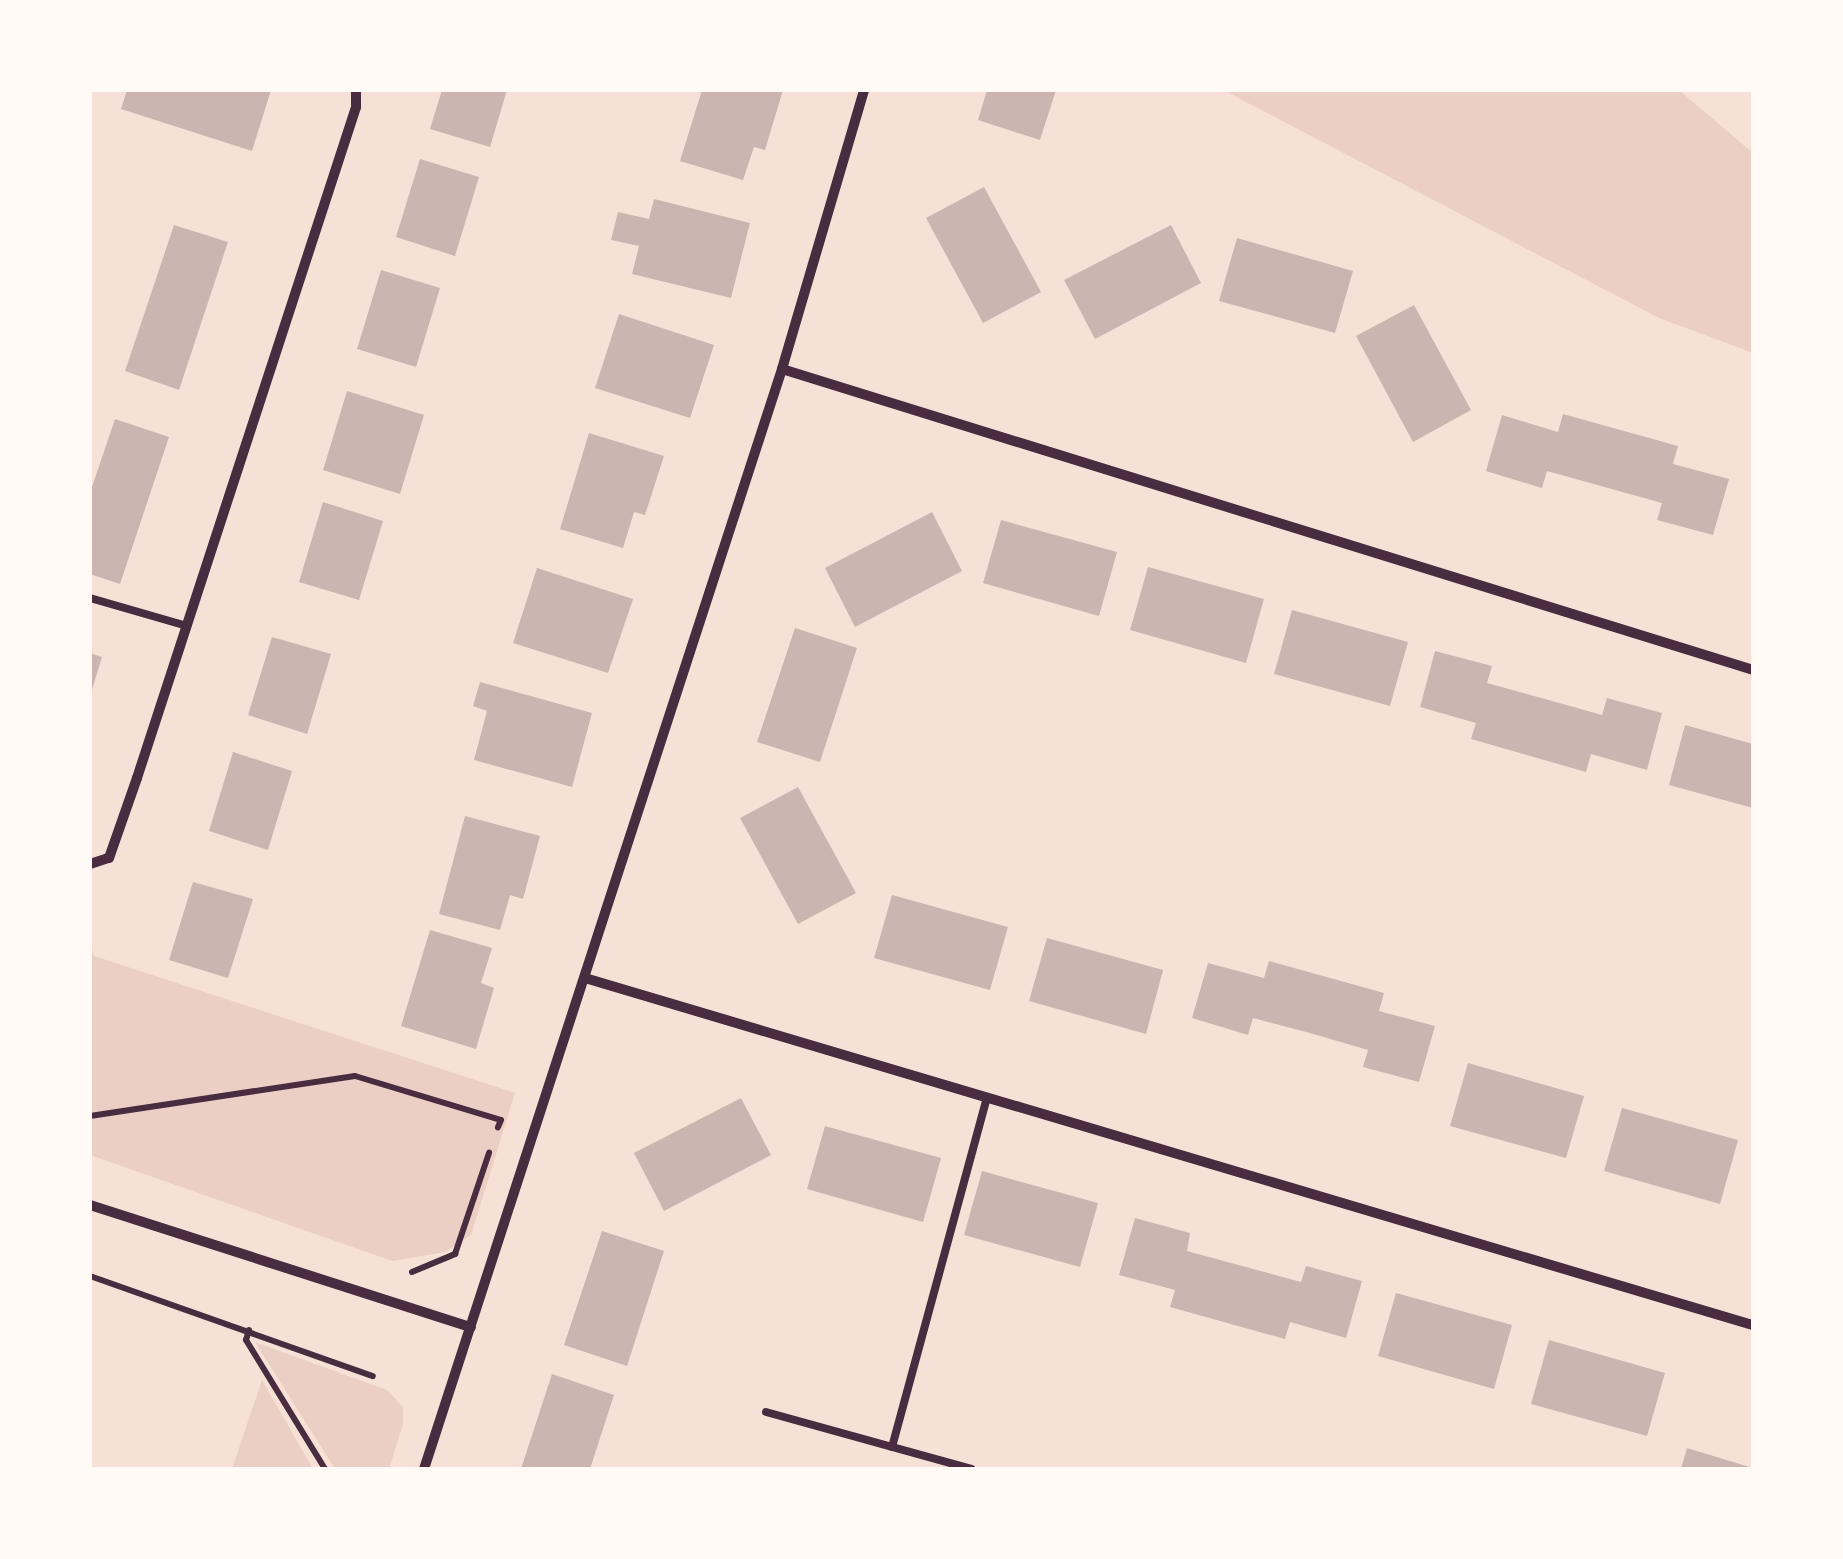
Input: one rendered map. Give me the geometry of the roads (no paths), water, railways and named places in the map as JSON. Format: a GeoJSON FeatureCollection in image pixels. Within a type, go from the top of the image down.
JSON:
{"type":"FeatureCollection","features":[{"type":"Feature","properties":{"kind":"street"},"geometry":{"type":"LineString","coordinates":[[90,864],[109,858],[356,107],[356,90]]}},
{"type":"Feature","properties":{"kind":"street"},"geometry":{"type":"LineString","coordinates":[[424,1469],[782,369],[864,90]]}},
{"type":"Feature","properties":{"kind":"street"},"geometry":{"type":"LineString","coordinates":[[782,369],[1751,666]]}},
{"type":"Feature","properties":{"kind":"street"},"geometry":{"type":"LineString","coordinates":[[585,978],[1753,1325]]}},
{"type":"Feature","properties":{"kind":"street"},"geometry":{"type":"LineString","coordinates":[[90,1205],[470,1327]]}},
{"type":"Feature","properties":{"kind":"lane"},"geometry":{"type":"LineString","coordinates":[[90,598],[187,626]]}},
{"type":"Feature","properties":{"kind":"lane"},"geometry":{"type":"LineString","coordinates":[[892,1447],[988,1098]]}},
{"type":"Feature","properties":{"kind":"lane"},"geometry":{"type":"LineString","coordinates":[[766,1412],[972,1469]]}}]}
